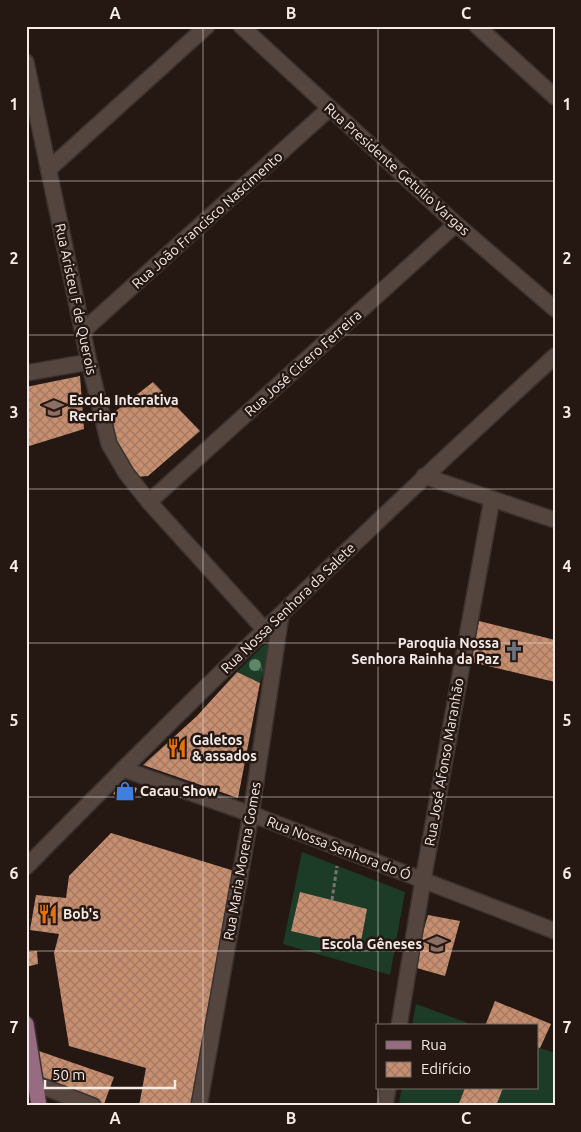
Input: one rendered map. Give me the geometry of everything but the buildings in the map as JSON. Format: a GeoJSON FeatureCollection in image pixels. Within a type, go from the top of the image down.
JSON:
{"type":"FeatureCollection","features":[{"type":"Feature","properties":{"kind":"main road"},"geometry":{"type":"LineString","coordinates":[[26,1024],[39,1106]]}},
{"type":"Feature","properties":{"kind":"street"},"geometry":{"type":"LineString","coordinates":[[49,169],[207,26]]}},
{"type":"Feature","properties":{"kind":"street","name":"Rua Presidente Getulio Vargas"},"geometry":{"type":"LineString","coordinates":[[241,26],[456,224],[555,309]]}},
{"type":"Feature","properties":{"kind":"street"},"geometry":{"type":"LineString","coordinates":[[477,26],[555,97]]}},
{"type":"Feature","properties":{"kind":"street","name":"Rua Aristeu F de Querois"},"geometry":{"type":"LineString","coordinates":[[26,62],[89,362],[109,444],[126,473],[149,502],[265,630]]}},
{"type":"Feature","properties":{"kind":"street","name":"Rua João Francisco Nascimento"},"geometry":{"type":"LineString","coordinates":[[83,331],[330,108]]}},
{"type":"Feature","properties":{"kind":"street","name":"Rua José Cicero Ferreira"},"geometry":{"type":"LineString","coordinates":[[149,502],[456,224]]}},
{"type":"Feature","properties":{"kind":"street","name":"Rua Nossa Senhora da Salete"},"geometry":{"type":"LineString","coordinates":[[26,867],[122,769],[424,476],[555,356]]}},
{"type":"Feature","properties":{"kind":"street"},"geometry":{"type":"LineString","coordinates":[[26,373],[89,362]]}},
{"type":"Feature","properties":{"kind":"street"},"geometry":{"type":"LineString","coordinates":[[424,476],[555,520]]}},
{"type":"Feature","properties":{"kind":"street","name":"Rua José Afonso Maranhão"},"geometry":{"type":"LineString","coordinates":[[398,1024],[492,499]]}},
{"type":"Feature","properties":{"kind":"street","name":"Rua Maria Morena Gomes"},"geometry":{"type":"LineString","coordinates":[[199,1106],[251,814],[281,615]]}},
{"type":"Feature","properties":{"kind":"street","name":"Rua Nossa Senhora do Ó"},"geometry":{"type":"LineString","coordinates":[[122,769],[251,814],[555,931]]}},
{"type":"Feature","properties":{"kind":"street"},"geometry":{"type":"LineString","coordinates":[[36,1084],[93,1106]]}},
{"type":"Feature","properties":{"kind":"street"},"geometry":{"type":"LineString","coordinates":[[385,1106],[388,1090]]}},
{"type":"Feature","properties":{"kind":"path"},"geometry":{"type":"LineString","coordinates":[[332,900],[337,866]]}},
{"type":"Feature","properties":{"kind":"green space"},"geometry":{"type":"Polygon","coordinates":[[[268,644],[271,646],[270,651],[260,683],[237,672],[263,646],[268,644]]]}},
{"type":"Feature","properties":{"kind":"green space"},"geometry":{"type":"Polygon","coordinates":[[[302,852],[405,892],[390,975],[283,944],[302,852]]]}},
{"type":"Feature","properties":{"kind":"green space"},"geometry":{"type":"Polygon","coordinates":[[[416,1004],[471,1024],[412,1024],[416,1004]]]}},
{"type":"Feature","properties":{"kind":"green space"},"geometry":{"type":"Polygon","coordinates":[[[538,1047],[555,1053],[555,1106],[409,1106],[399,1102],[402,1090],[538,1090],[538,1047]]]}},
{"type":"Feature","properties":{"kind":"place","name":"Escola Interativa Recriar"},"geometry":{"type":"Point","coordinates":[54,408]}},
{"type":"Feature","properties":{"kind":"place","name":"Paroquia Nossa Senhora Rainha da Paz"},"geometry":{"type":"Point","coordinates":[514,651]}},
{"type":"Feature","properties":{"kind":"place","name":"Galetos & assados"},"geometry":{"type":"Point","coordinates":[177,748]}},
{"type":"Feature","properties":{"kind":"place","name":"Cacau Show"},"geometry":{"type":"Point","coordinates":[125,791]}},
{"type":"Feature","properties":{"kind":"place","name":"Bob's"},"geometry":{"type":"Point","coordinates":[48,914]}},
{"type":"Feature","properties":{"kind":"place","name":"Escola Gêneses"},"geometry":{"type":"Point","coordinates":[437,944]}}]}
